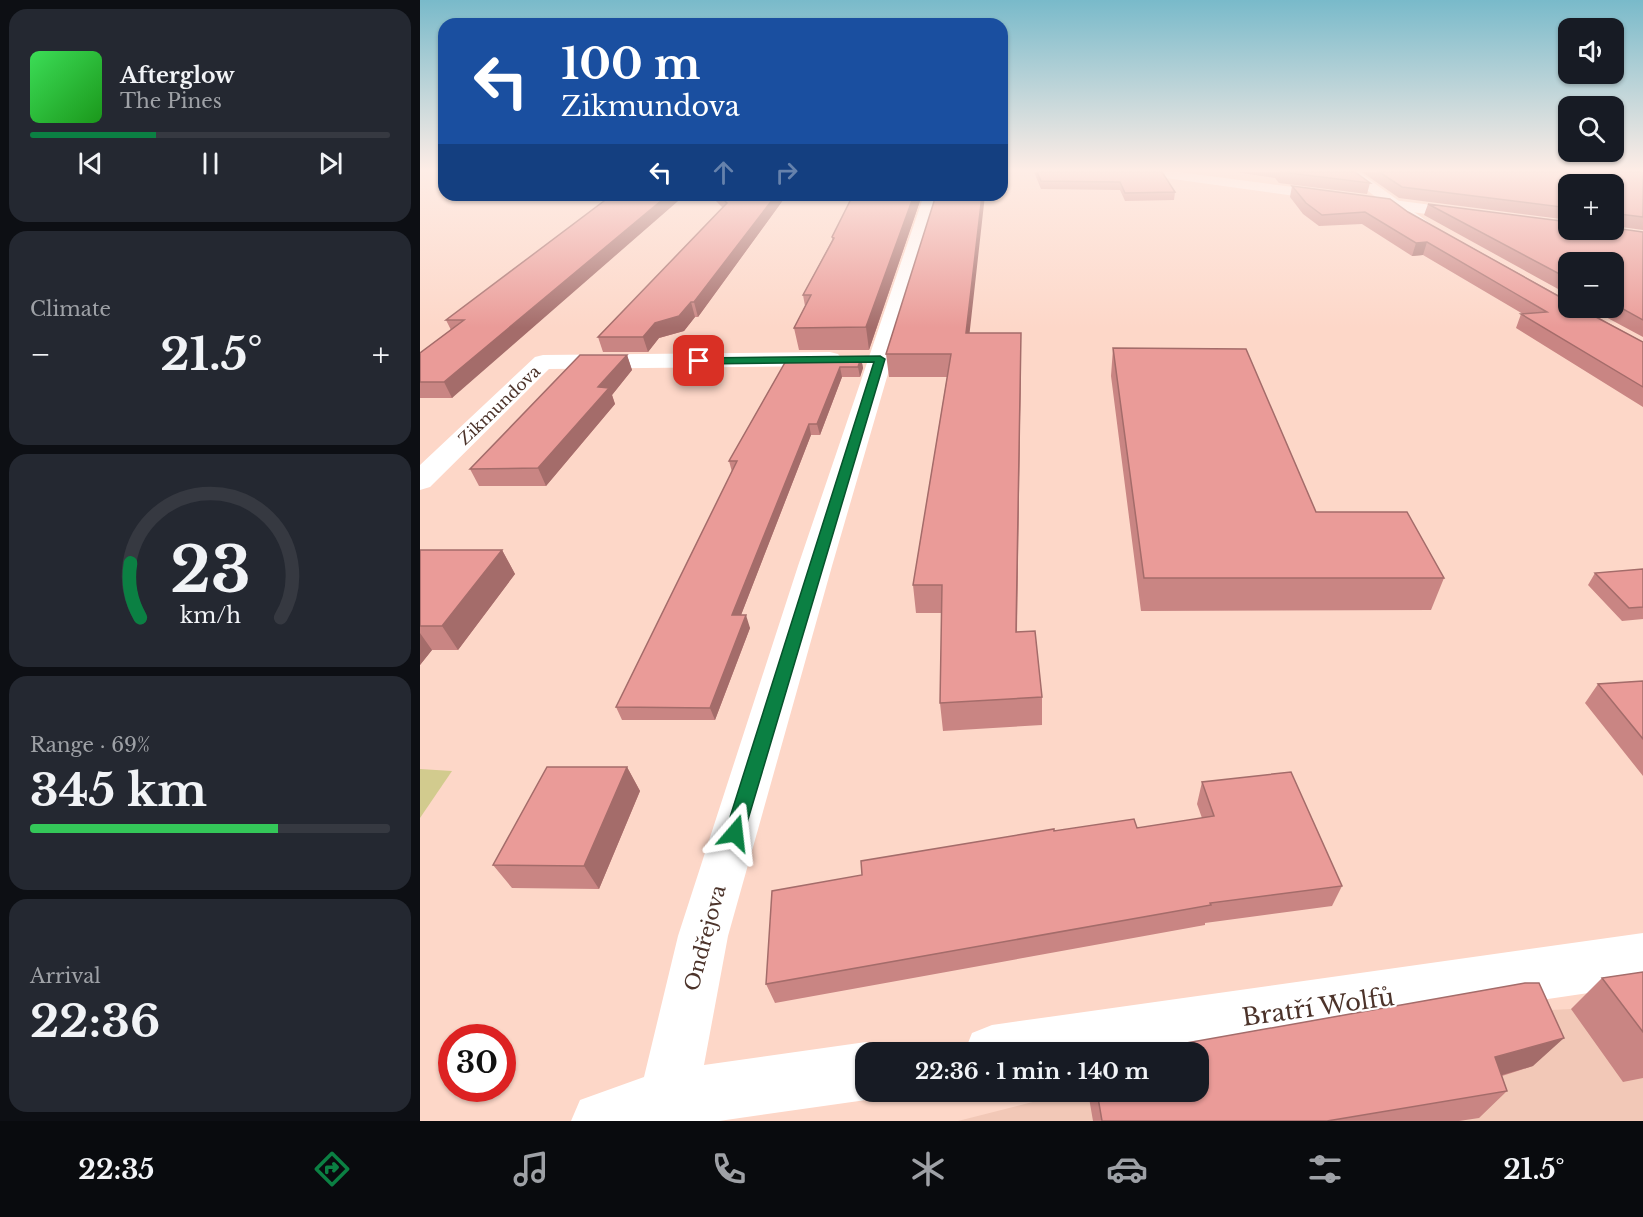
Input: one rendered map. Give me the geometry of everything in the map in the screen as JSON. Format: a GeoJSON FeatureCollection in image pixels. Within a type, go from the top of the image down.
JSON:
{"type":"FeatureCollection","features":[{"type":"Feature","properties":{"kind":"street","name":"Ondřejova"},"geometry":{"type":"LineString","coordinates":[[668,1099],[703,936],[923,224]]}},
{"type":"Feature","properties":{"kind":"street"},"geometry":{"type":"LineString","coordinates":[[1423,224],[1444,236]]}},
{"type":"Feature","properties":{"kind":"street","name":"Zikmundova"},"geometry":{"type":"LineString","coordinates":[[420,481],[543,362],[880,359]]}},
{"type":"Feature","properties":{"kind":"street","name":"Bratří Wolfů"},"geometry":{"type":"LineString","coordinates":[[1068,1042],[1643,959]]}},
{"type":"Feature","properties":{"kind":"street"},"geometry":{"type":"LineString","coordinates":[[601,1121],[668,1099],[855,1073]]}},
{"type":"Feature","properties":{"kind":"shaded area"},"geometry":{"type":"Polygon","coordinates":[[[420,769],[452,771],[420,818],[420,769]]]}},
{"type":"Feature","properties":{"kind":"shaded area"},"geometry":{"type":"Polygon","coordinates":[[[1643,999],[1643,1121],[958,1121],[1033,1102],[1209,1102],[1209,1089],[1511,1012],[1571,1009],[1643,999]]]}},
{"type":"Feature","properties":{"kind":"building"},"geometry":{"type":"Polygon","coordinates":[[[573,224],[633,224],[444,382],[420,382],[420,353],[464,320],[446,320],[573,224]]]}},
{"type":"Feature","properties":{"kind":"building"},"geometry":{"type":"Polygon","coordinates":[[[706,224],[754,224],[694,302],[691,302],[679,316],[655,323],[643,337],[598,337],[706,224]]]}},
{"type":"Feature","properties":{"kind":"building"},"geometry":{"type":"Polygon","coordinates":[[[838,224],[903,224],[866,327],[794,328],[811,295],[803,295],[834,238],[832,237],[838,224]]]}},
{"type":"Feature","properties":{"kind":"building"},"geometry":{"type":"Polygon","coordinates":[[[927,224],[979,224],[966,333],[1021,333],[1016,632],[1035,631],[1042,697],[940,703],[942,585],[913,585],[951,354],[886,354],[927,224]]]}},
{"type":"Feature","properties":{"kind":"building"},"geometry":{"type":"Polygon","coordinates":[[[1385,224],[1430,224],[1558,296],[1558,318],[1598,318],[1643,342],[1643,387],[1521,314],[1547,312],[1427,242],[1416,243],[1385,224]]]}},
{"type":"Feature","properties":{"kind":"building"},"geometry":{"type":"Polygon","coordinates":[[[1466,224],[1558,224],[1558,240],[1624,240],[1624,229],[1643,232],[1643,320],[1624,310],[1624,252],[1558,252],[1558,273],[1466,224]]]}},
{"type":"Feature","properties":{"kind":"building"},"geometry":{"type":"Polygon","coordinates":[[[1113,348],[1246,349],[1316,512],[1407,512],[1444,578],[1144,578],[1113,348]]]}},
{"type":"Feature","properties":{"kind":"building"},"geometry":{"type":"Polygon","coordinates":[[[580,355],[627,355],[598,387],[609,388],[538,468],[470,469],[580,355]]]}},
{"type":"Feature","properties":{"kind":"building"},"geometry":{"type":"Polygon","coordinates":[[[861,358],[858,367],[840,367],[817,424],[809,424],[732,615],[746,615],[710,708],[616,707],[737,461],[729,461],[787,359],[861,358]]]}},
{"type":"Feature","properties":{"kind":"building"},"geometry":{"type":"Polygon","coordinates":[[[420,550],[502,550],[442,626],[420,626],[420,550]]]}},
{"type":"Feature","properties":{"kind":"building"},"geometry":{"type":"Polygon","coordinates":[[[1643,569],[1643,607],[1629,608],[1595,573],[1643,569]]]}},
{"type":"Feature","properties":{"kind":"building"},"geometry":{"type":"Polygon","coordinates":[[[1643,681],[1643,739],[1598,684],[1643,681]]]}},
{"type":"Feature","properties":{"kind":"building"},"geometry":{"type":"Polygon","coordinates":[[[547,767],[627,767],[584,866],[493,865],[547,767]]]}},
{"type":"Feature","properties":{"kind":"building"},"geometry":{"type":"Polygon","coordinates":[[[1291,772],[1342,886],[1210,903],[1211,905],[766,984],[772,891],[862,875],[861,861],[1054,829],[1054,831],[1134,819],[1137,828],[1214,816],[1202,782],[1291,772]]]}},
{"type":"Feature","properties":{"kind":"building"},"geometry":{"type":"Polygon","coordinates":[[[1643,972],[1643,1032],[1602,978],[1643,972]]]}},
{"type":"Feature","properties":{"kind":"building"},"geometry":{"type":"Polygon","coordinates":[[[1525,983],[1539,983],[1564,1038],[1495,1057],[1507,1091],[1327,1121],[1102,1121],[1099,1102],[1209,1102],[1209,1042],[1192,1042],[1525,983]]]}},
{"type":"Feature","properties":{"kind":"route"},"geometry":{"type":"LineString","coordinates":[[699,361],[880,359],[735,833]]}}]}
